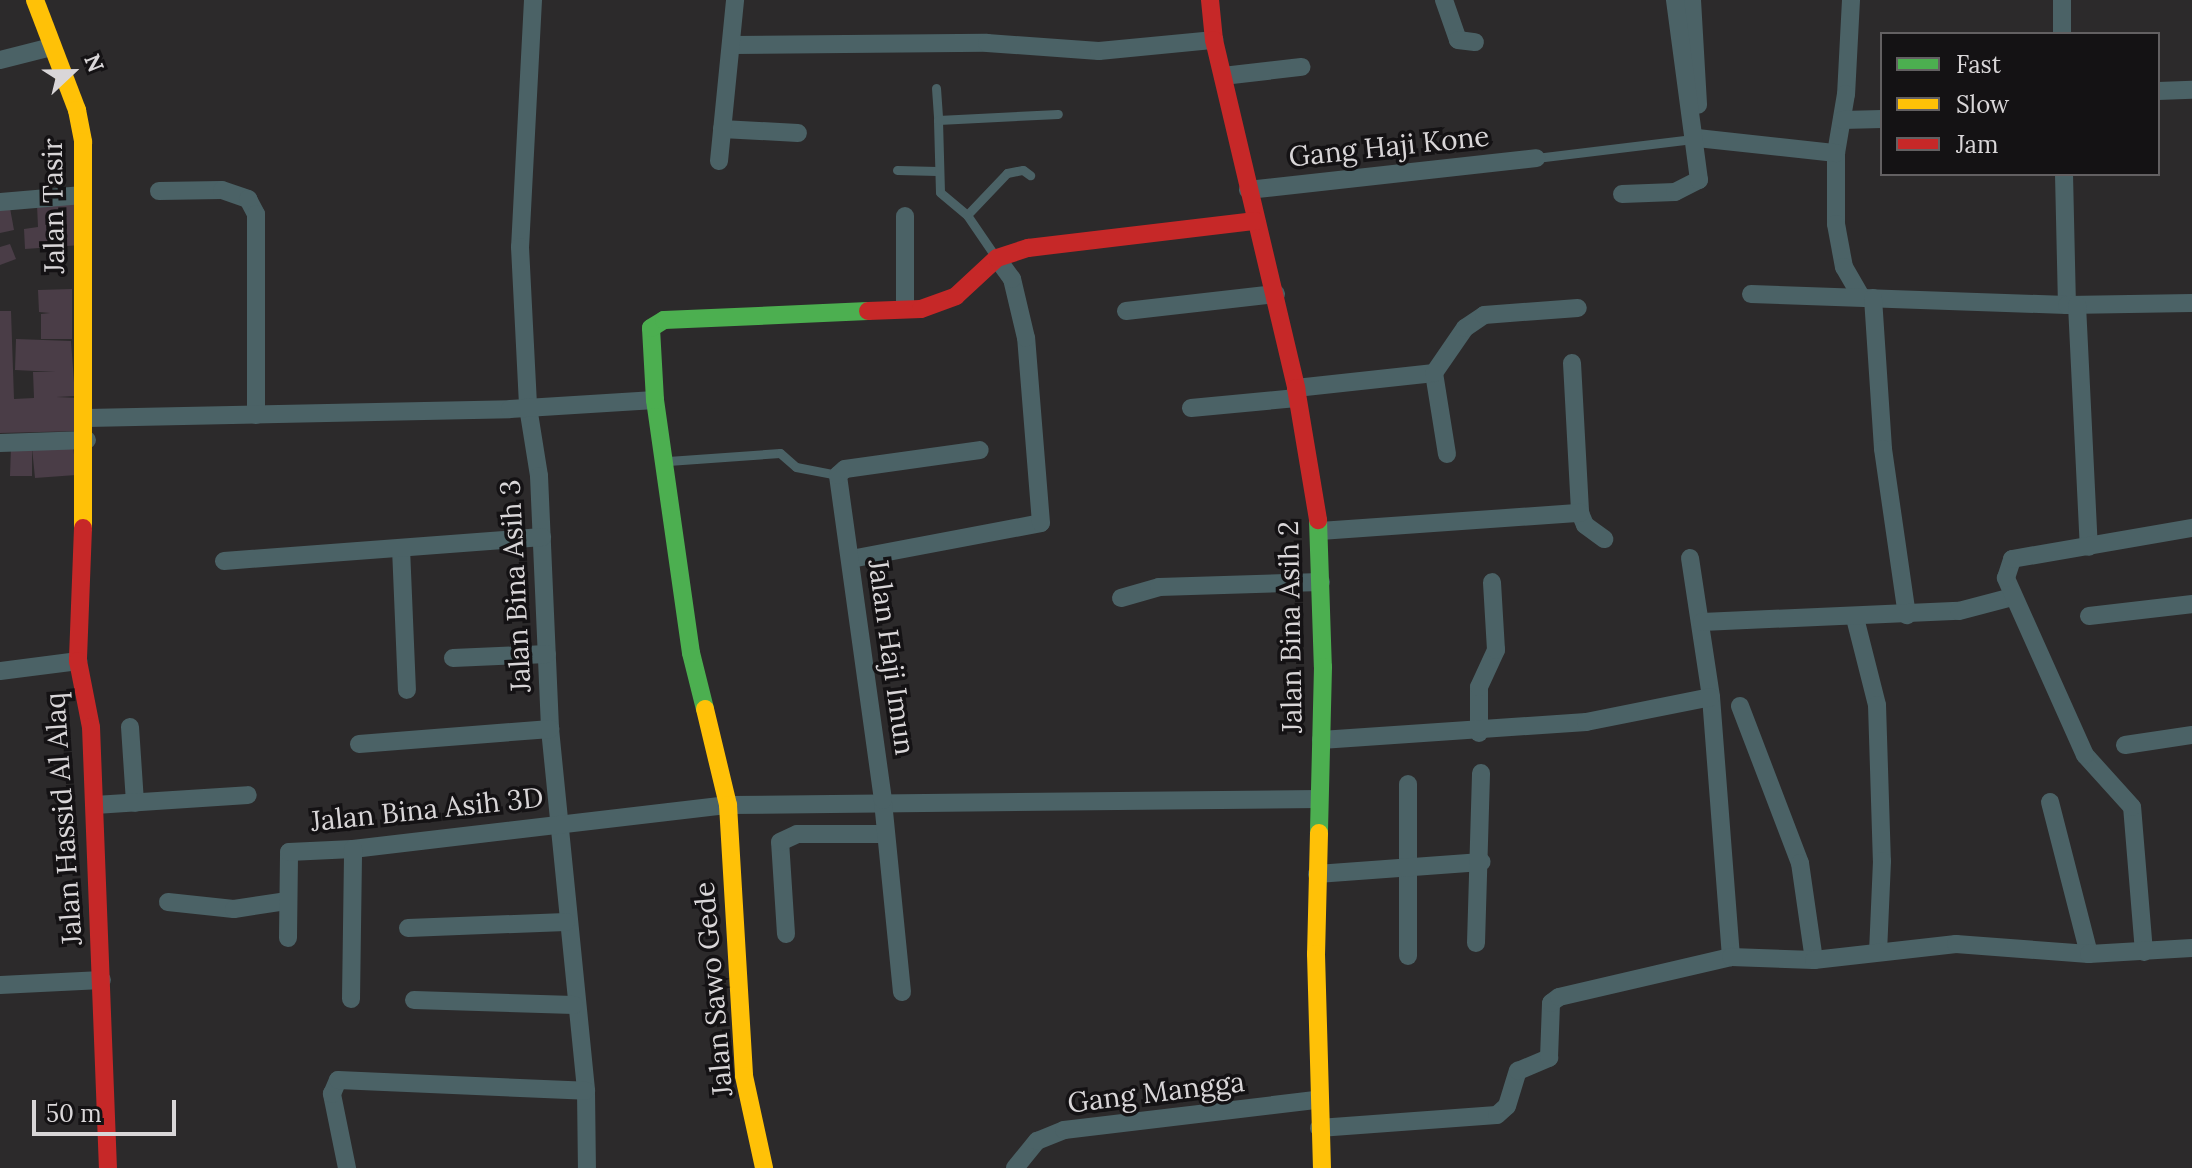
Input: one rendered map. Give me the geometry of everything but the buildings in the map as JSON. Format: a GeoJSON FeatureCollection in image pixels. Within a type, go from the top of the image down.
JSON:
{"type":"FeatureCollection","features":[{"type":"Feature","properties":{"kind":"street","name":"Jalan Tasir"},"geometry":{"type":"LineString","coordinates":[[35,0],[77,110],[83,195],[87,418]]}},
{"type":"Feature","properties":{"kind":"street","name":"Jalan Bina Asih 3"},"geometry":{"type":"LineString","coordinates":[[533,0],[520,247],[528,407],[542,537],[550,729],[561,822],[574,1005],[586,1091],[587,1168]]}},
{"type":"Feature","properties":{"kind":"street"},"geometry":{"type":"LineString","coordinates":[[719,161],[733,45],[735,0]]}},
{"type":"Feature","properties":{"kind":"street","name":"Jalan Bina Asih 2"},"geometry":{"type":"LineString","coordinates":[[1210,0],[1214,40],[1255,221],[1276,294],[1320,531],[1317,1100],[1322,1168]]}},
{"type":"Feature","properties":{"kind":"street"},"geometry":{"type":"LineString","coordinates":[[1444,0],[1458,40],[1475,42]]}},
{"type":"Feature","properties":{"kind":"street"},"geometry":{"type":"LineString","coordinates":[[1622,194],[1675,192],[1695,185],[1697,138],[1686,99],[1675,0]]}},
{"type":"Feature","properties":{"kind":"street"},"geometry":{"type":"LineString","coordinates":[[1692,0],[1698,113]]}},
{"type":"Feature","properties":{"kind":"street"},"geometry":{"type":"LineString","coordinates":[[1851,0],[1842,120],[1836,153],[1838,240],[1844,267],[1866,297],[1883,449],[1907,615]]}},
{"type":"Feature","properties":{"kind":"street"},"geometry":{"type":"LineString","coordinates":[[2062,0],[2062,32]]}},
{"type":"Feature","properties":{"kind":"street"},"geometry":{"type":"LineString","coordinates":[[733,45],[987,43],[1099,51],[1214,40]]}},
{"type":"Feature","properties":{"kind":"street"},"geometry":{"type":"LineString","coordinates":[[0,60],[51,47]]}},
{"type":"Feature","properties":{"kind":"street"},"geometry":{"type":"LineString","coordinates":[[1223,76],[1301,67]]}},
{"type":"Feature","properties":{"kind":"street"},"geometry":{"type":"LineString","coordinates":[[2160,91],[2192,90]]}},
{"type":"Feature","properties":{"kind":"street"},"geometry":{"type":"LineString","coordinates":[[1842,120],[1880,119]]}},
{"type":"Feature","properties":{"kind":"street"},"geometry":{"type":"LineString","coordinates":[[722,129],[798,133]]}},
{"type":"Feature","properties":{"kind":"street"},"geometry":{"type":"LineString","coordinates":[[1697,138],[1836,153]]}},
{"type":"Feature","properties":{"kind":"street","name":"Gang Haji Kone"},"geometry":{"type":"LineString","coordinates":[[1248,190],[1536,158]]}},
{"type":"Feature","properties":{"kind":"street"},"geometry":{"type":"LineString","coordinates":[[2064,176],[2089,547]]}},
{"type":"Feature","properties":{"kind":"street"},"geometry":{"type":"LineString","coordinates":[[159,191],[222,190],[248,199],[256,214],[256,415]]}},
{"type":"Feature","properties":{"kind":"street"},"geometry":{"type":"LineString","coordinates":[[0,202],[83,195]]}},
{"type":"Feature","properties":{"kind":"street"},"geometry":{"type":"LineString","coordinates":[[905,216],[905,307]]}},
{"type":"Feature","properties":{"kind":"street"},"geometry":{"type":"LineString","coordinates":[[851,559],[1041,523],[1026,338],[1012,279],[997,258],[1028,248],[1255,221]]}},
{"type":"Feature","properties":{"kind":"street","name":"Jalan Sawo Gede"},"geometry":{"type":"LineString","coordinates":[[764,1168],[744,1076],[728,805],[691,653],[648,337],[664,320],[905,307],[921,309],[956,296],[997,258]]}},
{"type":"Feature","properties":{"kind":"street"},"geometry":{"type":"LineString","coordinates":[[1126,311],[1276,294]]}},
{"type":"Feature","properties":{"kind":"street"},"geometry":{"type":"LineString","coordinates":[[1751,294],[2072,305],[2192,303]]}},
{"type":"Feature","properties":{"kind":"street"},"geometry":{"type":"LineString","coordinates":[[1447,454],[1434,373],[1465,328],[1484,315],[1578,308]]}},
{"type":"Feature","properties":{"kind":"street"},"geometry":{"type":"LineString","coordinates":[[1572,363],[1580,513],[1585,525],[1604,539]]}},
{"type":"Feature","properties":{"kind":"street"},"geometry":{"type":"LineString","coordinates":[[1191,408],[1434,373]]}},
{"type":"Feature","properties":{"kind":"street"},"geometry":{"type":"LineString","coordinates":[[87,418],[528,407],[655,400]]}},
{"type":"Feature","properties":{"kind":"street","name":"Jalan Hassid Al Alaq"},"geometry":{"type":"LineString","coordinates":[[87,418],[78,661],[91,727],[108,1168]]}},
{"type":"Feature","properties":{"kind":"street"},"geometry":{"type":"LineString","coordinates":[[0,443],[87,440]]}},
{"type":"Feature","properties":{"kind":"street"},"geometry":{"type":"LineString","coordinates":[[838,475],[845,469],[980,450]]}},
{"type":"Feature","properties":{"kind":"street","name":"Jalan Haji Imun"},"geometry":{"type":"LineString","coordinates":[[838,475],[883,800],[902,992]]}},
{"type":"Feature","properties":{"kind":"street"},"geometry":{"type":"LineString","coordinates":[[1320,531],[1580,513]]}},
{"type":"Feature","properties":{"kind":"street"},"geometry":{"type":"LineString","coordinates":[[2144,952],[2132,807],[2085,755],[2006,578],[2012,559],[2192,528]]}},
{"type":"Feature","properties":{"kind":"street"},"geometry":{"type":"LineString","coordinates":[[224,561],[542,537]]}},
{"type":"Feature","properties":{"kind":"street"},"geometry":{"type":"LineString","coordinates":[[401,548],[407,690]]}},
{"type":"Feature","properties":{"kind":"street"},"geometry":{"type":"LineString","coordinates":[[1690,558],[1711,697],[1731,957]]}},
{"type":"Feature","properties":{"kind":"street"},"geometry":{"type":"LineString","coordinates":[[1121,598],[1168,587],[1321,582]]}},
{"type":"Feature","properties":{"kind":"street"},"geometry":{"type":"LineString","coordinates":[[1479,733],[1479,687],[1496,650],[1492,582]]}},
{"type":"Feature","properties":{"kind":"street"},"geometry":{"type":"LineString","coordinates":[[1702,622],[1855,618],[1959,611],[2012,597]]}},
{"type":"Feature","properties":{"kind":"street"},"geometry":{"type":"LineString","coordinates":[[2089,616],[2192,604]]}},
{"type":"Feature","properties":{"kind":"street"},"geometry":{"type":"LineString","coordinates":[[1855,618],[1877,705],[1882,861],[1878,952]]}},
{"type":"Feature","properties":{"kind":"street"},"geometry":{"type":"LineString","coordinates":[[453,658],[547,654]]}},
{"type":"Feature","properties":{"kind":"street"},"geometry":{"type":"LineString","coordinates":[[0,671],[78,661]]}},
{"type":"Feature","properties":{"kind":"street"},"geometry":{"type":"LineString","coordinates":[[1321,740],[1479,733],[1586,722],[1711,697]]}},
{"type":"Feature","properties":{"kind":"street"},"geometry":{"type":"LineString","coordinates":[[1740,706],[1800,863],[1814,960]]}},
{"type":"Feature","properties":{"kind":"street"},"geometry":{"type":"LineString","coordinates":[[130,727],[135,803]]}},
{"type":"Feature","properties":{"kind":"street"},"geometry":{"type":"LineString","coordinates":[[359,744],[550,729]]}},
{"type":"Feature","properties":{"kind":"street"},"geometry":{"type":"LineString","coordinates":[[2125,745],[2192,735]]}},
{"type":"Feature","properties":{"kind":"street"},"geometry":{"type":"LineString","coordinates":[[1476,943],[1482,862],[1481,773]]}},
{"type":"Feature","properties":{"kind":"street"},"geometry":{"type":"LineString","coordinates":[[1408,784],[1412,867],[1408,956]]}},
{"type":"Feature","properties":{"kind":"street"},"geometry":{"type":"LineString","coordinates":[[95,805],[248,795]]}},
{"type":"Feature","properties":{"kind":"street","name":"Jalan Bina Asih 3D"},"geometry":{"type":"LineString","coordinates":[[288,938],[289,852],[353,849],[561,822],[728,805],[883,800],[1319,799]]}},
{"type":"Feature","properties":{"kind":"street"},"geometry":{"type":"LineString","coordinates":[[2050,802],[2089,954]]}},
{"type":"Feature","properties":{"kind":"street"},"geometry":{"type":"LineString","coordinates":[[786,934],[780,842],[797,834],[885,834]]}},
{"type":"Feature","properties":{"kind":"street"},"geometry":{"type":"LineString","coordinates":[[351,999],[353,849]]}},
{"type":"Feature","properties":{"kind":"street"},"geometry":{"type":"LineString","coordinates":[[1317,874],[1482,862]]}},
{"type":"Feature","properties":{"kind":"street"},"geometry":{"type":"LineString","coordinates":[[168,902],[234,909],[287,901]]}},
{"type":"Feature","properties":{"kind":"street"},"geometry":{"type":"LineString","coordinates":[[408,928],[566,922]]}},
{"type":"Feature","properties":{"kind":"street"},"geometry":{"type":"LineString","coordinates":[[1319,1128],[1497,1115],[1507,1106],[1518,1071],[1549,1058],[1551,1003],[1559,997],[1731,957],[1814,960],[1956,944],[2089,954],[2192,948]]}},
{"type":"Feature","properties":{"kind":"street"},"geometry":{"type":"LineString","coordinates":[[0,985],[102,980]]}},
{"type":"Feature","properties":{"kind":"street"},"geometry":{"type":"LineString","coordinates":[[414,1000],[574,1005]]}},
{"type":"Feature","properties":{"kind":"street"},"geometry":{"type":"LineString","coordinates":[[347,1168],[332,1094],[338,1080],[586,1091]]}},
{"type":"Feature","properties":{"kind":"street","name":"Gang Mangga"},"geometry":{"type":"LineString","coordinates":[[1015,1168],[1037,1141],[1064,1130],[1317,1100]]}},
{"type":"Feature","properties":{"kind":"lane"},"geometry":{"type":"LineString","coordinates":[[936,88],[940,192],[967,215],[997,258]]}},
{"type":"Feature","properties":{"kind":"lane"},"geometry":{"type":"LineString","coordinates":[[938,120],[1058,114]]}},
{"type":"Feature","properties":{"kind":"lane"},"geometry":{"type":"LineString","coordinates":[[1536,158],[1697,138]]}},
{"type":"Feature","properties":{"kind":"lane"},"geometry":{"type":"LineString","coordinates":[[897,170],[937,171]]}},
{"type":"Feature","properties":{"kind":"lane"},"geometry":{"type":"LineString","coordinates":[[967,215],[1007,173],[1023,170],[1030,175]]}},
{"type":"Feature","properties":{"kind":"lane"},"geometry":{"type":"LineString","coordinates":[[667,461],[780,453],[796,467],[838,475]]}},
{"type":"Feature","properties":{"kind":"traffic: fast"},"geometry":{"type":"LineString","coordinates":[[705,709],[691,653],[655,400],[651,328],[664,320],[868,311]]}},
{"type":"Feature","properties":{"kind":"traffic: fast"},"geometry":{"type":"LineString","coordinates":[[1318,520],[1323,667],[1319,833]]}},
{"type":"Feature","properties":{"kind":"traffic: slow"},"geometry":{"type":"LineString","coordinates":[[35,0],[77,110],[83,142],[83,528]]}},
{"type":"Feature","properties":{"kind":"traffic: slow"},"geometry":{"type":"LineString","coordinates":[[705,709],[728,805],[744,1076],[764,1168]]}},
{"type":"Feature","properties":{"kind":"traffic: slow"},"geometry":{"type":"LineString","coordinates":[[1319,833],[1316,954],[1322,1168]]}},
{"type":"Feature","properties":{"kind":"traffic: jam"},"geometry":{"type":"LineString","coordinates":[[1210,0],[1214,40],[1296,388],[1318,520]]}},
{"type":"Feature","properties":{"kind":"traffic: jam"},"geometry":{"type":"LineString","coordinates":[[868,311],[921,309],[956,296],[997,258],[1028,248],[1255,221]]}},
{"type":"Feature","properties":{"kind":"traffic: jam"},"geometry":{"type":"LineString","coordinates":[[83,528],[78,661],[91,727],[108,1168]]}}]}
